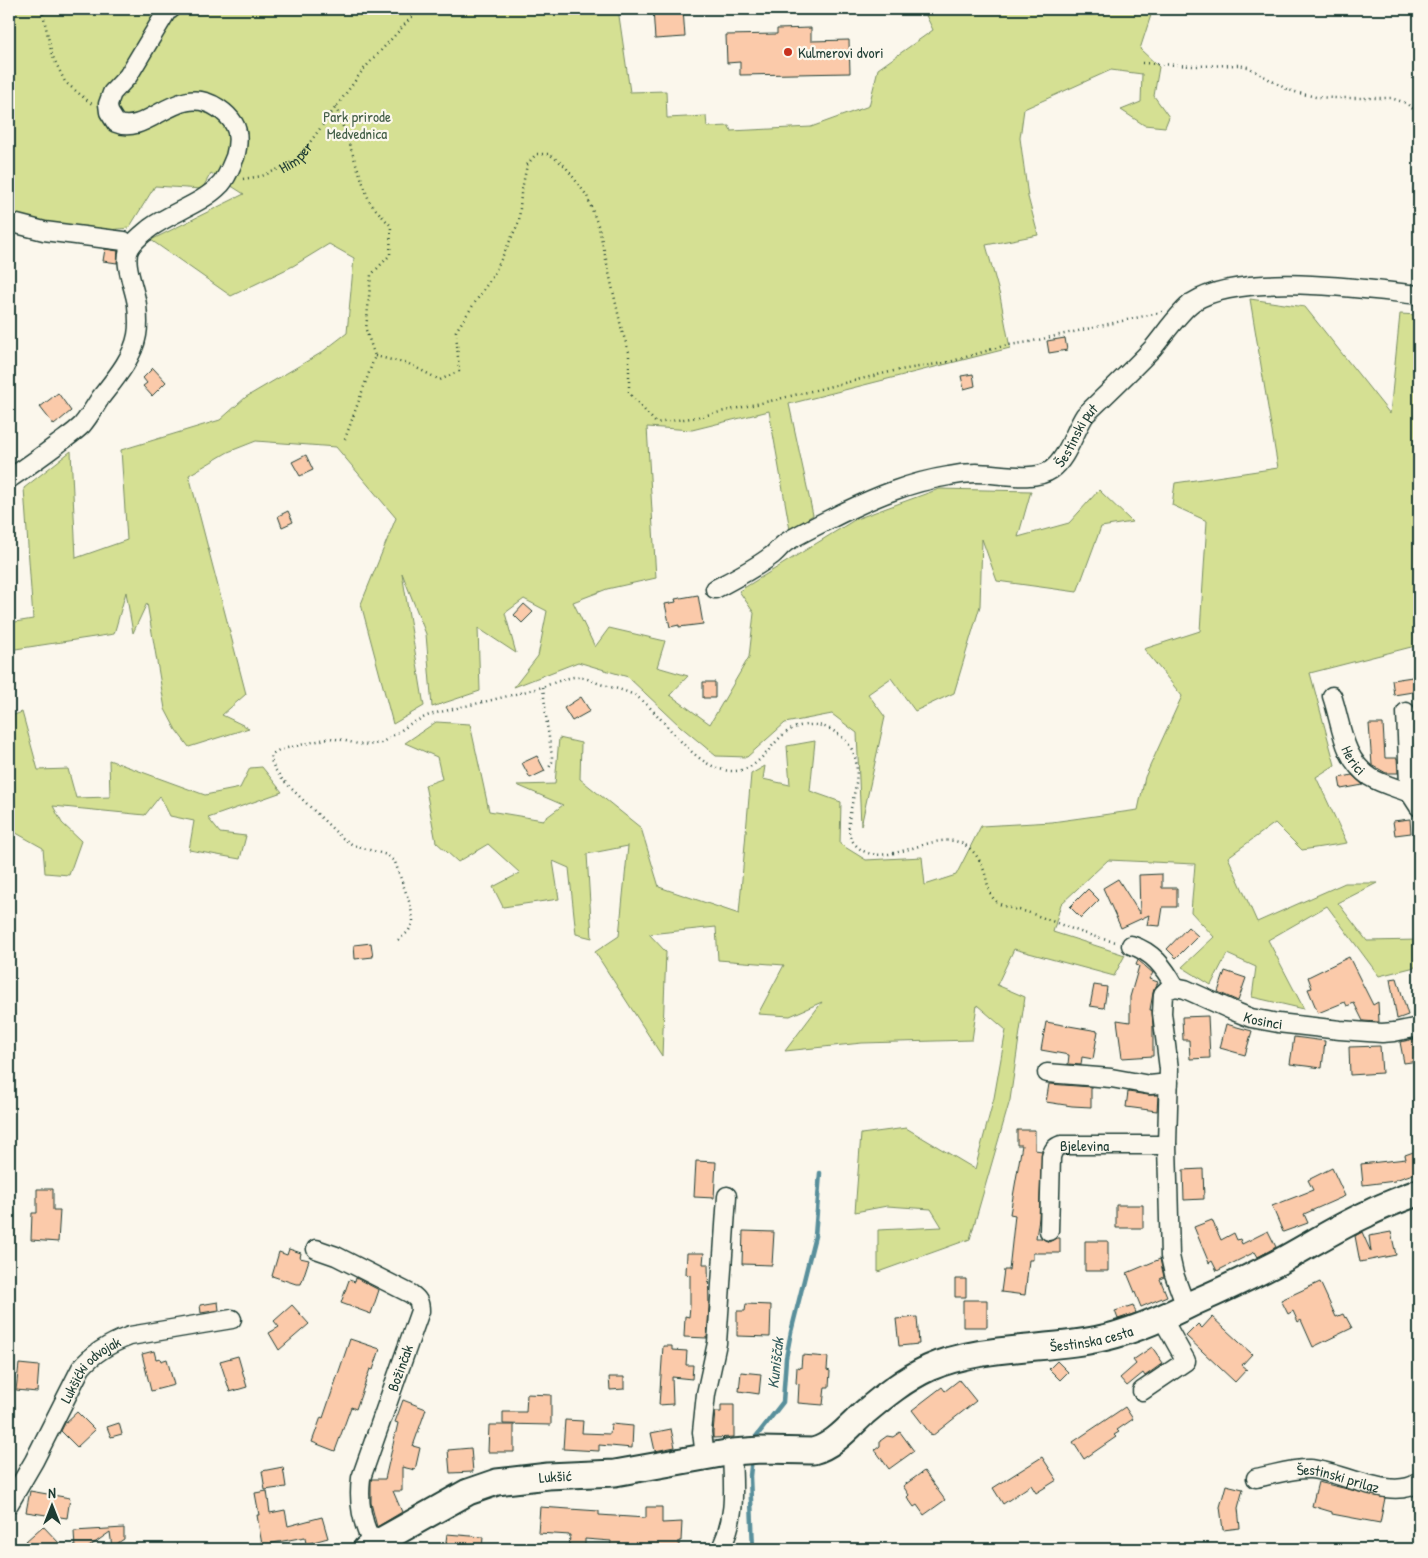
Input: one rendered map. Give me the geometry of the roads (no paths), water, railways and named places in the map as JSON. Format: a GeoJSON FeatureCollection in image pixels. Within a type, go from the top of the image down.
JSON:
{"type":"FeatureCollection","features":[{"type":"Feature","properties":{"kind":"main road","name":"Šestinska cesta"},"geometry":{"type":"LineString","coordinates":[[746,1451],[813,1451],[820,1449],[833,1441],[905,1381],[928,1368],[942,1363],[989,1352],[1070,1345],[1115,1335],[1162,1318],[1257,1273],[1367,1214],[1419,1192]]}},
{"type":"Feature","properties":{"kind":"main road","name":"Lukšić"},"geometry":{"type":"LineString","coordinates":[[370,1547],[454,1500],[477,1488],[490,1484],[524,1478],[622,1472],[705,1456],[746,1451]]}},
{"type":"Feature","properties":{"kind":"street"},"geometry":{"type":"LineString","coordinates":[[9,479],[82,425],[130,355],[137,336],[138,327],[136,294],[127,260],[131,246],[136,239],[156,224],[208,194],[221,184],[227,175],[237,149],[237,133],[234,124],[228,116],[213,104],[195,101],[180,103],[129,126],[116,123],[109,112],[108,104],[112,94],[128,76],[167,12],[171,9]]}},
{"type":"Feature","properties":{"kind":"street"},"geometry":{"type":"LineString","coordinates":[[9,222],[44,230],[124,241],[131,246]]}},
{"type":"Feature","properties":{"kind":"street","name":"Šestinski put"},"geometry":{"type":"LineString","coordinates":[[715,589],[772,556],[785,543],[804,532],[879,495],[931,478],[975,473],[1031,476],[1043,474],[1051,470],[1065,454],[1078,425],[1086,415],[1138,364],[1168,331],[1183,311],[1206,295],[1238,288],[1261,286],[1321,286],[1419,295]]}},
{"type":"Feature","properties":{"kind":"street","name":"Herici"},"geometry":{"type":"LineString","coordinates":[[1332,696],[1345,746],[1358,766],[1370,777],[1415,800]]}},
{"type":"Feature","properties":{"kind":"street","name":"Herici"},"geometry":{"type":"LineString","coordinates":[[1406,712],[1408,785],[1415,800]]}},
{"type":"Feature","properties":{"kind":"street"},"geometry":{"type":"LineString","coordinates":[[1131,945],[1147,951],[1154,957],[1168,973],[1175,987],[1167,990],[1162,1001],[1169,1083],[1167,1146],[1170,1256],[1174,1274],[1186,1307]]}},
{"type":"Feature","properties":{"kind":"street","name":"Kosinci"},"geometry":{"type":"LineString","coordinates":[[1175,987],[1185,989],[1236,1012],[1263,1021],[1382,1033],[1419,1027]]}},
{"type":"Feature","properties":{"kind":"street"},"geometry":{"type":"LineString","coordinates":[[1047,1073],[1111,1078],[1150,1085],[1169,1083]]}},
{"type":"Feature","properties":{"kind":"street","name":"Bjelevina"},"geometry":{"type":"LineString","coordinates":[[1049,1231],[1052,1157],[1053,1151],[1057,1147],[1061,1145],[1167,1146]]}},
{"type":"Feature","properties":{"kind":"street"},"geometry":{"type":"LineString","coordinates":[[705,1456],[702,1432],[706,1394],[717,1337],[727,1196]]}},
{"type":"Feature","properties":{"kind":"street","name":"Božinčak"},"geometry":{"type":"LineString","coordinates":[[316,1249],[336,1256],[411,1294],[419,1301],[420,1305],[420,1311],[361,1478],[360,1508],[370,1547]]}},
{"type":"Feature","properties":{"kind":"street"},"geometry":{"type":"LineString","coordinates":[[1142,1391],[1186,1361],[1162,1318]]}},
{"type":"Feature","properties":{"kind":"street","name":"Lukšićki odvojak"},"geometry":{"type":"LineString","coordinates":[[9,1504],[89,1358],[117,1340],[130,1336],[232,1319]]}},
{"type":"Feature","properties":{"kind":"street"},"geometry":{"type":"LineString","coordinates":[[721,1549],[728,1534],[746,1451]]}},
{"type":"Feature","properties":{"kind":"street","name":"Šestinski prilaz"},"geometry":{"type":"LineString","coordinates":[[1256,1478],[1309,1469],[1383,1488],[1406,1488],[1415,1486],[1419,1482]]}},
{"type":"Feature","properties":{"kind":"waterway","name":"Kuniščak"},"geometry":{"type":"LineString","coordinates":[[754,1443],[755,1438],[783,1402],[786,1358],[791,1332],[815,1236],[820,1173]]}},
{"type":"Feature","properties":{"kind":"waterway","name":"Kuniščak"},"geometry":{"type":"LineString","coordinates":[[752,1458],[750,1476],[753,1549]]}},
{"type":"Feature","properties":{"kind":"place","name":"Kulmerovi dvori"},"geometry":{"type":"Point","coordinates":[788,52]}},
{"type":"Feature","properties":{"kind":"park label","name":"Park prirode Medvednica"},"geometry":{"type":"Point","coordinates":[357,124]}}]}
